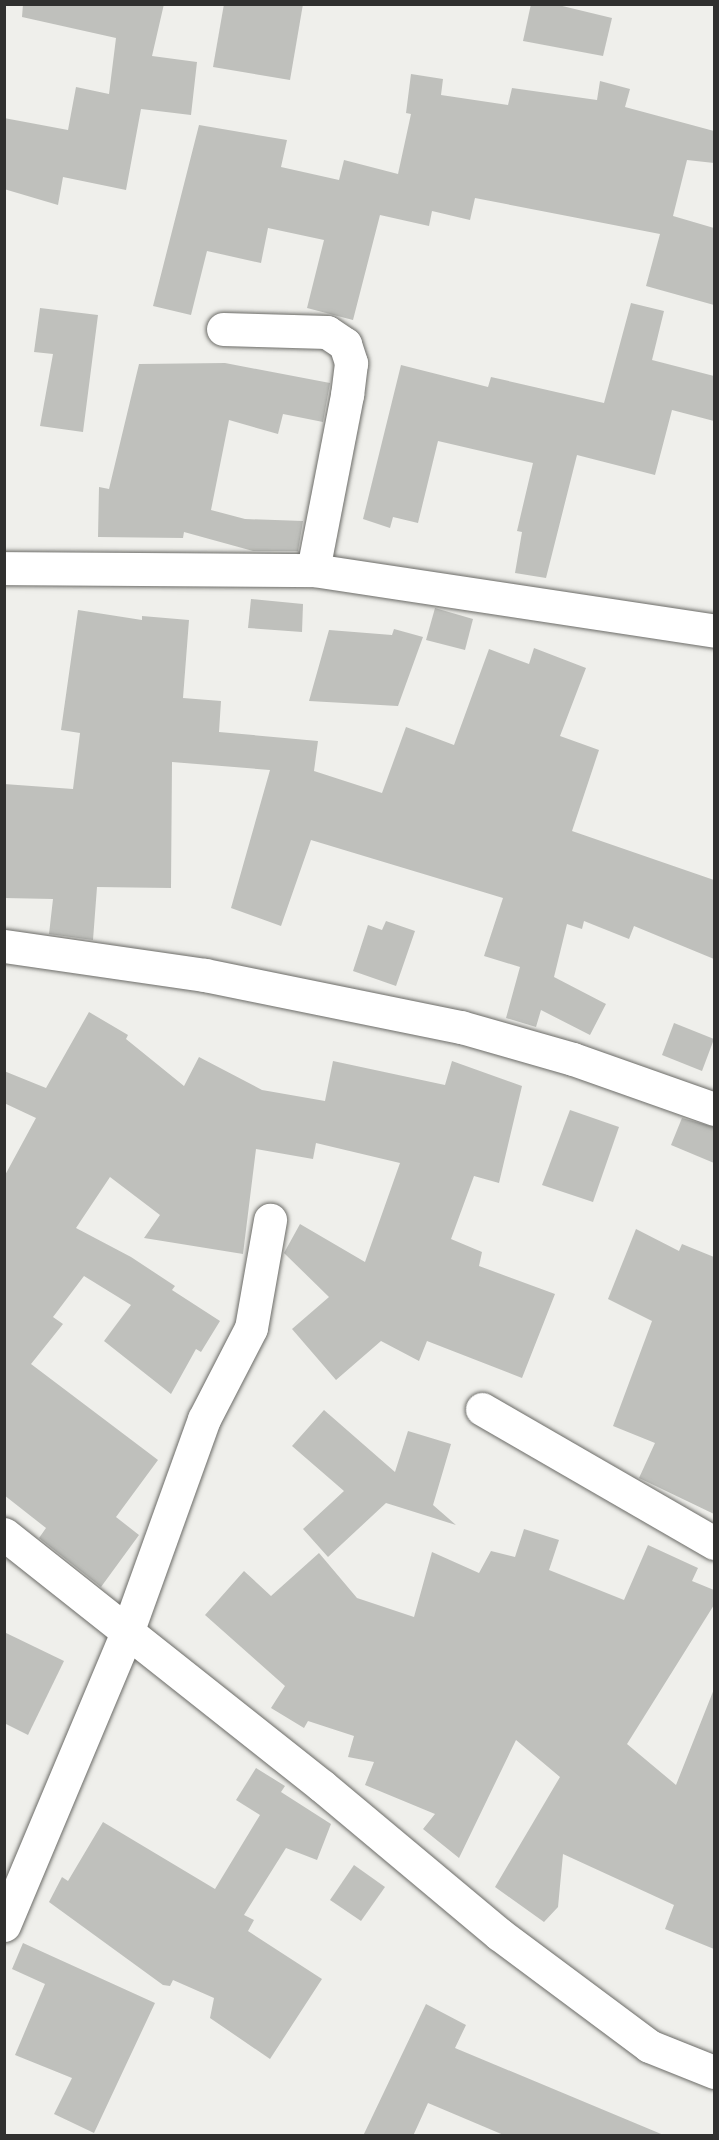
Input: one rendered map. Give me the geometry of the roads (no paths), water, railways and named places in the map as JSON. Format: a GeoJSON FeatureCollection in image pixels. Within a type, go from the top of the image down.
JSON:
{"type":"FeatureCollection","features":[{"type":"Feature","properties":{"kind":"street"},"geometry":{"type":"LineString","coordinates":[[223,328],[327,332],[345,344],[351,363],[347,395],[313,570]]}},
{"type":"Feature","properties":{"kind":"street"},"geometry":{"type":"LineString","coordinates":[[4,568],[313,570],[714,631]]}},
{"type":"Feature","properties":{"kind":"street"},"geometry":{"type":"LineString","coordinates":[[4,946],[205,975],[461,1027],[573,1059],[714,1109]]}},
{"type":"Feature","properties":{"kind":"street"},"geometry":{"type":"LineString","coordinates":[[4,1925],[128,1630],[204,1419],[251,1328],[270,1220]]}},
{"type":"Feature","properties":{"kind":"street"},"geometry":{"type":"LineString","coordinates":[[482,1409],[714,1543]]}},
{"type":"Feature","properties":{"kind":"street"},"geometry":{"type":"LineString","coordinates":[[4,1534],[128,1630],[499,1934],[649,2046],[714,2072]]}}]}
